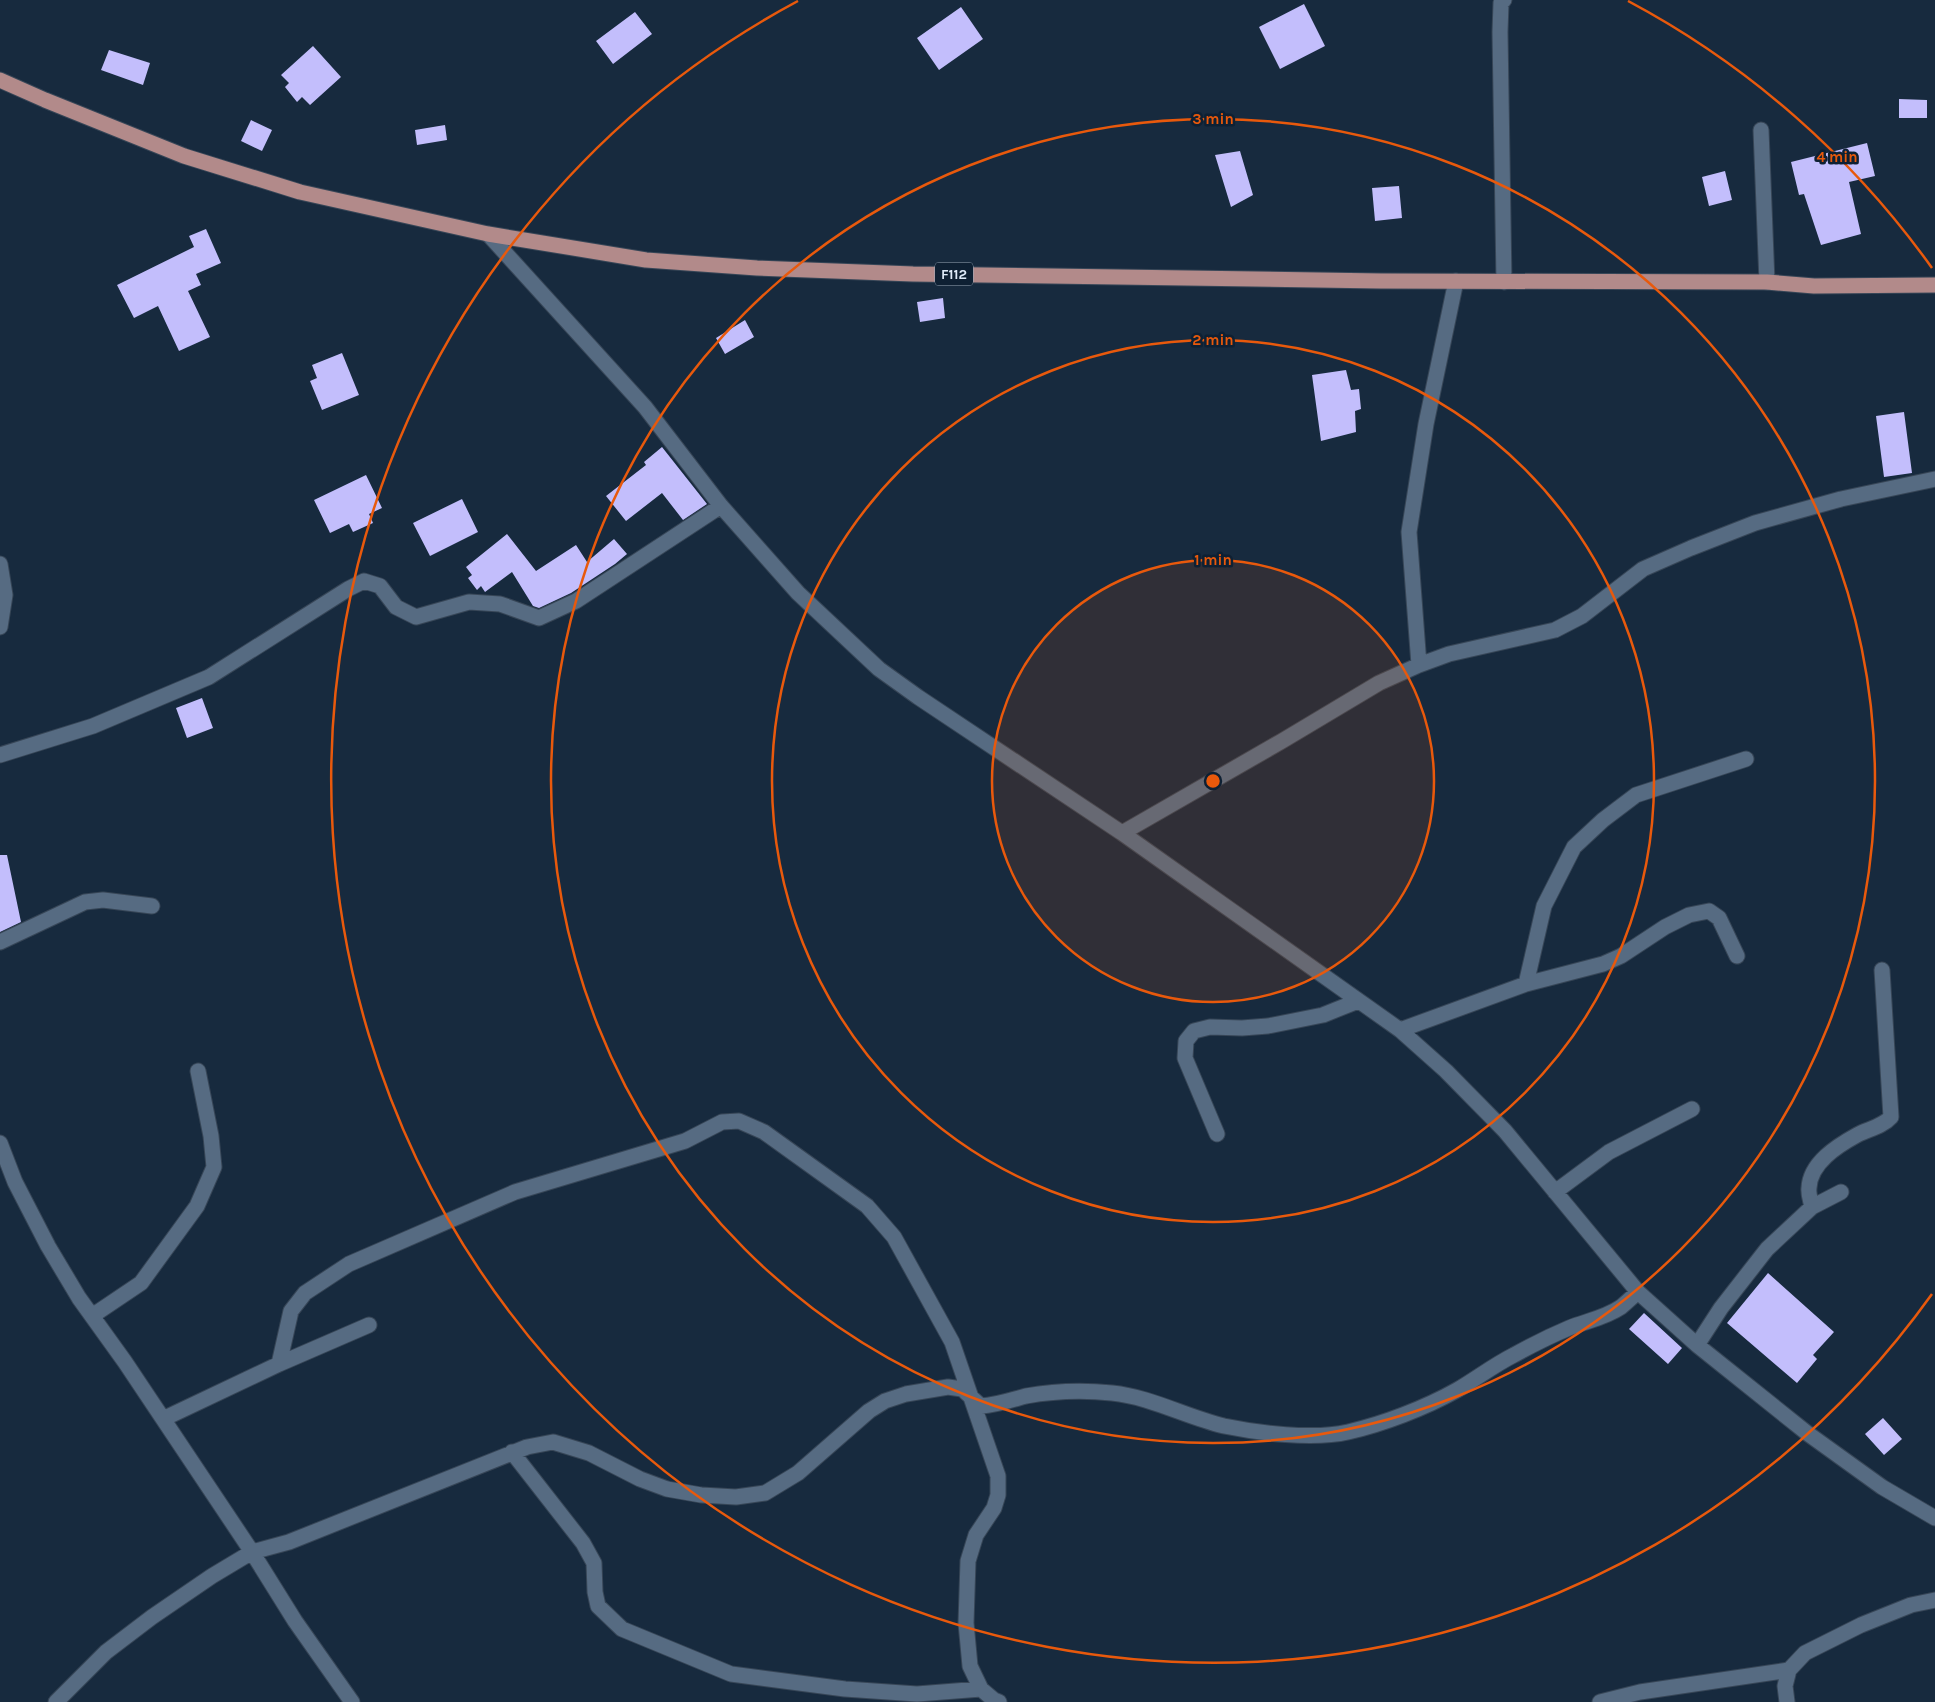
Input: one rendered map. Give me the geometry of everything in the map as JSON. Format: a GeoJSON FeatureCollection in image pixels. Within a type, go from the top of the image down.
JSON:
{"type":"FeatureCollection","features":[{"type":"Feature","properties":{"kind":"main road","name":"F112"},"geometry":{"type":"LineString","coordinates":[[0,80],[184,156],[300,192],[488,234],[646,260],[757,268],[973,275],[1504,282],[1767,282],[1814,286],[1935,285]]}},
{"type":"Feature","properties":{"kind":"street"},"geometry":{"type":"LineString","coordinates":[[1504,0],[1502,3],[1500,32],[1504,282]]}},
{"type":"Feature","properties":{"kind":"street"},"geometry":{"type":"LineString","coordinates":[[1761,130],[1767,282]]}},
{"type":"Feature","properties":{"kind":"street"},"geometry":{"type":"LineString","coordinates":[[488,234],[645,406],[721,506],[798,593],[879,669],[1122,833],[1400,1030],[1446,1071],[1505,1131],[1638,1292],[1698,1345],[1807,1433],[1882,1487],[1935,1518]]}},
{"type":"Feature","properties":{"kind":"street"},"geometry":{"type":"LineString","coordinates":[[1419,665],[1409,532],[1426,424],[1456,281]]}},
{"type":"Feature","properties":{"kind":"street"},"geometry":{"type":"LineString","coordinates":[[1122,833],[1379,683],[1419,665],[1449,654],[1555,630],[1582,616],[1642,569],[1755,523],[1841,499],[1935,479]]}},
{"type":"Feature","properties":{"kind":"street"},"geometry":{"type":"LineString","coordinates":[[0,755],[93,726],[209,677],[348,589],[364,581],[380,586],[396,607],[416,617],[468,602],[500,604],[539,618],[576,601],[721,506]]}},
{"type":"Feature","properties":{"kind":"street"},"geometry":{"type":"LineString","coordinates":[[0,564],[5,596],[1,622]]}},
{"type":"Feature","properties":{"kind":"street"},"geometry":{"type":"LineString","coordinates":[[1526,984],[1544,906],[1574,847],[1603,820],[1636,795],[1746,759]]}},
{"type":"Feature","properties":{"kind":"street"},"geometry":{"type":"LineString","coordinates":[[0,942],[85,902],[103,900],[152,906]]}},
{"type":"Feature","properties":{"kind":"street"},"geometry":{"type":"LineString","coordinates":[[1400,1030],[1526,984],[1603,964],[1621,956],[1665,926],[1689,915],[1709,911],[1719,918],[1737,956]]}},
{"type":"Feature","properties":{"kind":"street"},"geometry":{"type":"LineString","coordinates":[[1812,1207],[1808,1189],[1811,1176],[1826,1154],[1856,1136],[1886,1122],[1891,1117],[1882,970]]}},
{"type":"Feature","properties":{"kind":"street"},"geometry":{"type":"LineString","coordinates":[[1218,1134],[1185,1058],[1186,1041],[1194,1031],[1210,1027],[1242,1028],[1268,1026],[1323,1015],[1358,1001]]}},
{"type":"Feature","properties":{"kind":"street"},"geometry":{"type":"LineString","coordinates":[[92,1316],[141,1283],[197,1206],[214,1167],[211,1136],[198,1071]]}},
{"type":"Feature","properties":{"kind":"street"},"geometry":{"type":"LineString","coordinates":[[1555,1192],[1609,1152],[1692,1109]]}},
{"type":"Feature","properties":{"kind":"street"},"geometry":{"type":"LineString","coordinates":[[279,1364],[291,1311],[305,1293],[349,1264],[515,1192],[685,1140],[722,1122],[739,1121],[764,1132],[868,1206],[894,1237],[952,1342],[998,1476],[998,1495],[994,1508],[976,1535],[968,1561],[966,1623],[970,1666],[981,1689],[999,1702]]}},
{"type":"Feature","properties":{"kind":"street"},"geometry":{"type":"LineString","coordinates":[[0,1143],[16,1182],[48,1246],[92,1316],[252,1552],[295,1621],[352,1702]]}},
{"type":"Feature","properties":{"kind":"street"},"geometry":{"type":"LineString","coordinates":[[1698,1345],[1721,1308],[1767,1249],[1812,1207],[1841,1192]]}},
{"type":"Feature","properties":{"kind":"street"},"geometry":{"type":"LineString","coordinates":[[56,1702],[106,1652],[152,1617],[212,1576],[252,1552],[289,1542],[526,1446],[553,1442],[589,1453],[640,1479],[667,1490],[736,1497],[765,1493],[798,1473],[868,1411],[885,1402],[906,1394],[948,1387],[962,1389],[982,1406],[1057,1391],[1114,1393],[1154,1403],[1185,1415],[1250,1431],[1310,1436],[1347,1433],[1409,1412],[1456,1390],[1498,1363],[1535,1344],[1569,1328],[1599,1318],[1620,1307],[1638,1292]]}},
{"type":"Feature","properties":{"kind":"street"},"geometry":{"type":"LineString","coordinates":[[162,1419],[279,1364],[369,1325]]}},
{"type":"Feature","properties":{"kind":"street"},"geometry":{"type":"LineString","coordinates":[[512,1452],[584,1543],[594,1563],[594,1592],[598,1606],[622,1629],[730,1674],[845,1689],[917,1694],[981,1689]]}},
{"type":"Feature","properties":{"kind":"street"},"geometry":{"type":"LineString","coordinates":[[1787,1702],[1785,1686],[1789,1670],[1804,1652],[1861,1625],[1911,1605],[1935,1600]]}},
{"type":"Feature","properties":{"kind":"street"},"geometry":{"type":"LineString","coordinates":[[1600,1702],[1640,1692],[1789,1670]]}},
{"type":"Feature","properties":{"kind":"building"},"geometry":{"type":"Polygon","coordinates":[[[1304,4],[1325,46],[1280,69],[1259,27],[1304,4]]]}},
{"type":"Feature","properties":{"kind":"building"},"geometry":{"type":"Polygon","coordinates":[[[961,7],[983,39],[939,70],[917,38],[961,7]]]}},
{"type":"Feature","properties":{"kind":"building"},"geometry":{"type":"Polygon","coordinates":[[[635,12],[652,34],[613,64],[596,41],[635,12]]]}},
{"type":"Feature","properties":{"kind":"building"},"geometry":{"type":"Polygon","coordinates":[[[313,46],[341,77],[310,105],[302,97],[297,102],[285,87],[289,83],[281,75],[313,46]]]}},
{"type":"Feature","properties":{"kind":"building"},"geometry":{"type":"Polygon","coordinates":[[[109,50],[150,63],[143,85],[101,70],[109,50]]]}},
{"type":"Feature","properties":{"kind":"building"},"geometry":{"type":"Polygon","coordinates":[[[1899,99],[1927,100],[1927,118],[1899,118],[1899,99]]]}},
{"type":"Feature","properties":{"kind":"building"},"geometry":{"type":"Polygon","coordinates":[[[251,120],[272,130],[262,151],[241,141],[251,120]]]}},
{"type":"Feature","properties":{"kind":"building"},"geometry":{"type":"Polygon","coordinates":[[[445,125],[447,140],[417,145],[415,130],[445,125]]]}},
{"type":"Feature","properties":{"kind":"building"},"geometry":{"type":"Polygon","coordinates":[[[1867,143],[1875,176],[1849,182],[1861,234],[1821,245],[1804,194],[1799,195],[1791,162],[1867,143]]]}},
{"type":"Feature","properties":{"kind":"building"},"geometry":{"type":"Polygon","coordinates":[[[1240,151],[1253,195],[1231,207],[1215,155],[1240,151]]]}},
{"type":"Feature","properties":{"kind":"building"},"geometry":{"type":"Polygon","coordinates":[[[1725,171],[1732,200],[1709,206],[1702,177],[1725,171]]]}},
{"type":"Feature","properties":{"kind":"building"},"geometry":{"type":"Polygon","coordinates":[[[1399,186],[1402,218],[1375,221],[1372,188],[1399,186]]]}},
{"type":"Feature","properties":{"kind":"building"},"geometry":{"type":"Polygon","coordinates":[[[206,229],[221,263],[196,274],[201,285],[188,291],[210,337],[179,351],[158,306],[134,318],[117,285],[194,247],[189,236],[206,229]]]}},
{"type":"Feature","properties":{"kind":"building"},"geometry":{"type":"Polygon","coordinates":[[[943,298],[945,318],[920,322],[917,302],[943,298]]]}},
{"type":"Feature","properties":{"kind":"building"},"geometry":{"type":"Polygon","coordinates":[[[745,320],[754,337],[725,354],[716,338],[745,320]]]}},
{"type":"Feature","properties":{"kind":"building"},"geometry":{"type":"Polygon","coordinates":[[[342,353],[359,395],[322,410],[310,381],[317,378],[312,365],[342,353]]]}},
{"type":"Feature","properties":{"kind":"building"},"geometry":{"type":"Polygon","coordinates":[[[1346,370],[1351,390],[1359,389],[1361,409],[1355,411],[1356,432],[1321,441],[1312,375],[1346,370]]]}},
{"type":"Feature","properties":{"kind":"building"},"geometry":{"type":"Polygon","coordinates":[[[1904,412],[1912,473],[1884,477],[1876,416],[1904,412]]]}},
{"type":"Feature","properties":{"kind":"building"},"geometry":{"type":"Polygon","coordinates":[[[662,447],[707,504],[683,520],[662,493],[626,521],[606,496],[646,465],[644,462],[662,447]]]}},
{"type":"Feature","properties":{"kind":"building"},"geometry":{"type":"Polygon","coordinates":[[[366,475],[382,508],[369,514],[373,523],[353,532],[349,524],[330,533],[314,500],[366,475]]]}},
{"type":"Feature","properties":{"kind":"building"},"geometry":{"type":"Polygon","coordinates":[[[462,499],[478,532],[430,556],[413,523],[462,499]]]}},
{"type":"Feature","properties":{"kind":"building"},"geometry":{"type":"Polygon","coordinates":[[[507,534],[536,571],[576,545],[587,562],[614,539],[627,554],[571,593],[539,608],[533,606],[512,572],[485,592],[481,586],[477,590],[468,578],[472,575],[466,567],[507,534]]]}},
{"type":"Feature","properties":{"kind":"building"},"geometry":{"type":"Polygon","coordinates":[[[202,698],[213,728],[187,738],[176,708],[202,698]]]}},
{"type":"Feature","properties":{"kind":"building"},"geometry":{"type":"Polygon","coordinates":[[[0,855],[7,855],[21,922],[0,932],[0,855]]]}},
{"type":"Feature","properties":{"kind":"building"},"geometry":{"type":"Polygon","coordinates":[[[1768,1273],[1834,1332],[1813,1355],[1817,1359],[1797,1383],[1727,1323],[1768,1273]]]}},
{"type":"Feature","properties":{"kind":"building"},"geometry":{"type":"Polygon","coordinates":[[[1644,1313],[1682,1348],[1668,1364],[1629,1329],[1644,1313]]]}},
{"type":"Feature","properties":{"kind":"building"},"geometry":{"type":"Polygon","coordinates":[[[1883,1418],[1902,1439],[1884,1455],[1865,1434],[1883,1418]]]}}]}
